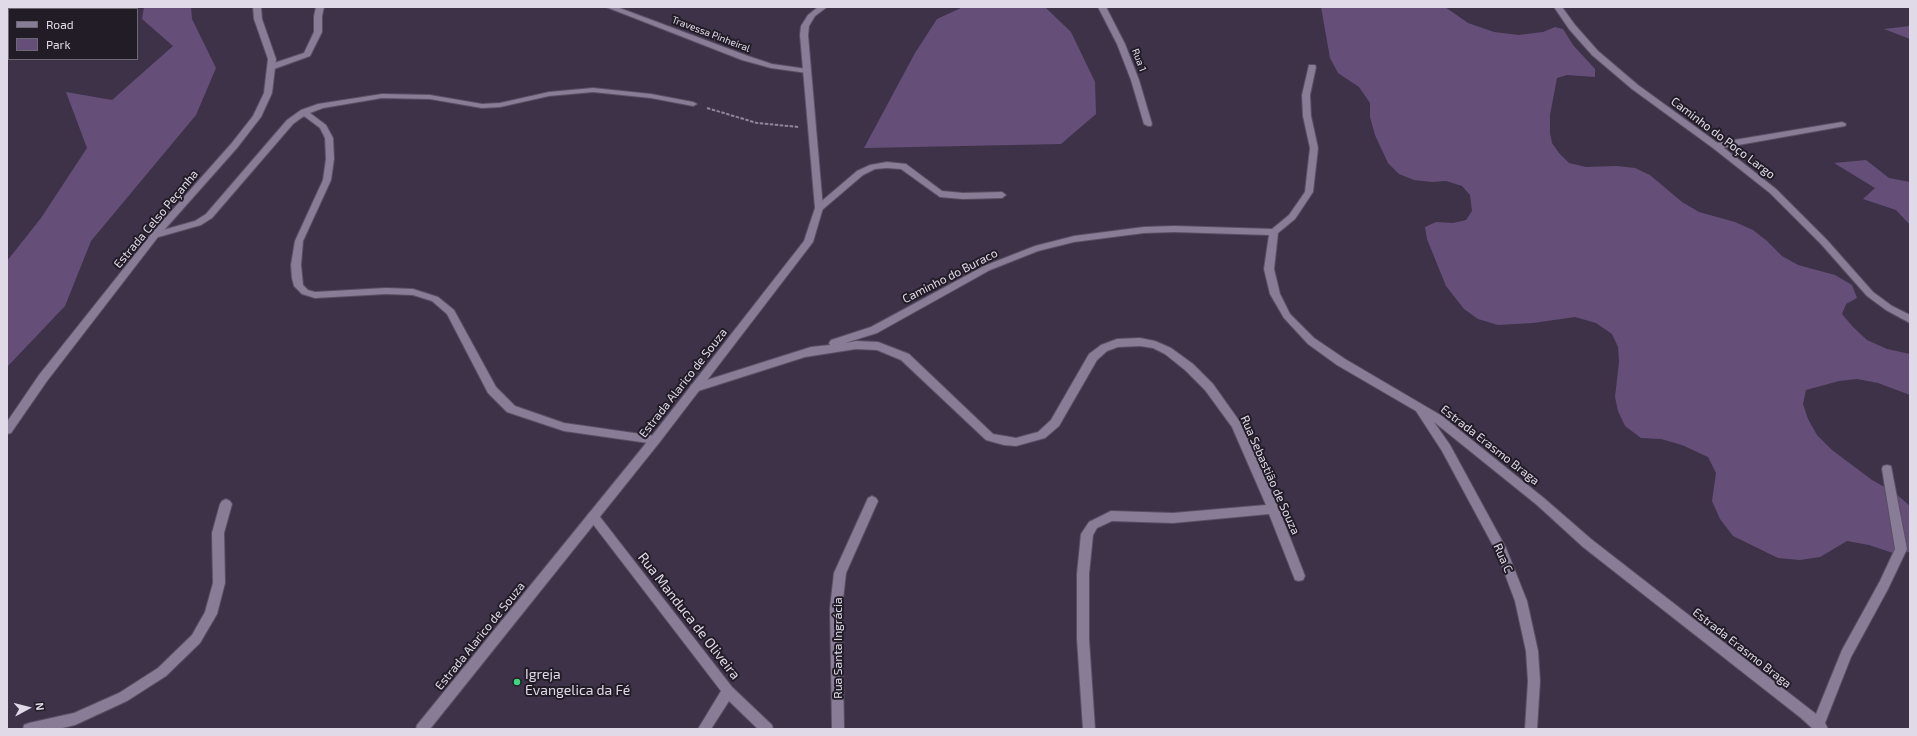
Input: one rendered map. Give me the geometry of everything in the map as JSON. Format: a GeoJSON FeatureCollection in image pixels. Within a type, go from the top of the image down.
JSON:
{"type":"FeatureCollection","features":[{"type":"Feature","properties":{"kind":"street","name":"Estrada Celso Peçanha"},"geometry":{"type":"LineString","coordinates":[[7,430],[43,378],[155,235],[234,146],[257,117],[268,93],[271,67],[270,48],[258,19],[257,7]]}},
{"type":"Feature","properties":{"kind":"street"},"geometry":{"type":"LineString","coordinates":[[271,67],[306,54],[318,32],[320,7]]}},
{"type":"Feature","properties":{"kind":"street","name":"Travessa Pinheiral"},"geometry":{"type":"LineString","coordinates":[[610,7],[745,58],[771,66],[807,71]]}},
{"type":"Feature","properties":{"kind":"street","name":"Estrada Alarico de Souza"},"geometry":{"type":"LineString","coordinates":[[422,729],[655,440],[808,242],[819,208],[807,71],[805,26],[812,15],[822,7]]}},
{"type":"Feature","properties":{"kind":"street","name":"Rua 1"},"geometry":{"type":"LineString","coordinates":[[1102,7],[1124,51],[1136,80],[1148,124]]}},
{"type":"Feature","properties":{"kind":"street","name":"Caminho do Poço Largo"},"geometry":{"type":"LineString","coordinates":[[1558,7],[1572,27],[1595,53],[1669,113],[1716,146],[1773,191],[1824,242],[1870,294],[1890,308],[1910,319]]}},
{"type":"Feature","properties":{"kind":"street"},"geometry":{"type":"LineString","coordinates":[[1274,232],[1292,217],[1309,192],[1314,148],[1307,116],[1306,95],[1312,67]]}},
{"type":"Feature","properties":{"kind":"street"},"geometry":{"type":"LineString","coordinates":[[155,235],[198,223],[209,216],[290,122],[304,112],[321,106],[382,96],[430,97],[482,106],[500,105],[549,94],[593,90],[651,96],[693,104]]}},
{"type":"Feature","properties":{"kind":"street"},"geometry":{"type":"LineString","coordinates":[[304,112],[323,127],[329,138],[330,159],[327,180],[299,241],[296,265],[297,278],[299,286],[305,292],[316,295],[386,291],[413,292],[434,299],[451,312],[492,390],[511,409],[564,427],[655,440]]}},
{"type":"Feature","properties":{"kind":"street"},"geometry":{"type":"LineString","coordinates":[[1716,146],[1842,124]]}},
{"type":"Feature","properties":{"kind":"street"},"geometry":{"type":"LineString","coordinates":[[819,208],[860,173],[873,167],[887,165],[903,166],[940,194],[963,196],[1002,195]]}},
{"type":"Feature","properties":{"kind":"street","name":"Caminho do Buraco"},"geometry":{"type":"LineString","coordinates":[[695,388],[874,330],[987,268],[1055,244],[1074,239],[1144,230],[1174,229],[1274,232]]}},
{"type":"Feature","properties":{"kind":"street","name":"Estrada Erasmo Braga"},"geometry":{"type":"LineString","coordinates":[[1274,232],[1269,269],[1275,294],[1287,316],[1311,341],[1341,362],[1438,419],[1541,502],[1587,543],[1820,727]]}},
{"type":"Feature","properties":{"kind":"street","name":"Rua Sebastião de Souza"},"geometry":{"type":"LineString","coordinates":[[806,353],[856,345],[878,346],[905,357],[990,437],[1004,441],[1016,442],[1040,435],[1055,423],[1093,357],[1104,348],[1117,343],[1140,342],[1156,345],[1168,351],[1189,367],[1209,386],[1236,425],[1274,509],[1299,576]]}},
{"type":"Feature","properties":{"kind":"street","name":"Rua C"},"geometry":{"type":"LineString","coordinates":[[1417,406],[1446,448],[1470,492],[1502,552],[1521,601],[1532,651],[1534,682],[1531,729]]}},
{"type":"Feature","properties":{"kind":"street"},"geometry":{"type":"LineString","coordinates":[[1820,727],[1846,654],[1884,585],[1901,549],[1887,469]]}},
{"type":"Feature","properties":{"kind":"street","name":"Rua Santa Ingrácia"},"geometry":{"type":"LineString","coordinates":[[838,729],[836,608],[840,573],[872,502]]}},
{"type":"Feature","properties":{"kind":"street"},"geometry":{"type":"LineString","coordinates":[[29,729],[75,719],[123,697],[162,672],[196,640],[211,614],[219,583],[218,533],[226,504]]}},
{"type":"Feature","properties":{"kind":"street"},"geometry":{"type":"LineString","coordinates":[[1089,729],[1083,639],[1083,574],[1087,534],[1093,525],[1111,516],[1173,518],[1274,509]]}},
{"type":"Feature","properties":{"kind":"street","name":"Rua Manduca de Oliveira"},"geometry":{"type":"LineString","coordinates":[[593,516],[728,691],[767,729]]}},
{"type":"Feature","properties":{"kind":"street"},"geometry":{"type":"LineString","coordinates":[[704,729],[728,691]]}},
{"type":"Feature","properties":{"kind":"path"},"geometry":{"type":"LineString","coordinates":[[693,104],[757,123],[812,128]]}},
{"type":"Feature","properties":{"kind":"green space"},"geometry":{"type":"Polygon","coordinates":[[[144,7],[191,7],[192,19],[216,68],[196,115],[91,241],[65,306],[7,367],[7,261],[41,218],[87,148],[66,92],[112,100],[173,46],[142,19],[144,7]]]}},
{"type":"Feature","properties":{"kind":"green space"},"geometry":{"type":"Polygon","coordinates":[[[963,7],[1045,7],[1071,32],[1095,82],[1096,114],[1061,144],[864,148],[915,53],[937,19],[963,7]]]}},
{"type":"Feature","properties":{"kind":"green space"},"geometry":{"type":"Polygon","coordinates":[[[1321,7],[1445,7],[1468,23],[1494,32],[1519,35],[1543,32],[1555,27],[1563,29],[1573,45],[1595,69],[1595,77],[1567,75],[1557,78],[1550,115],[1550,133],[1552,143],[1569,163],[1586,167],[1617,166],[1635,168],[1650,175],[1682,202],[1699,212],[1735,222],[1753,230],[1782,256],[1798,265],[1835,275],[1852,285],[1857,298],[1846,304],[1842,314],[1867,340],[1887,349],[1910,354],[1910,395],[1878,383],[1857,379],[1839,381],[1806,390],[1803,404],[1808,419],[1817,435],[1832,450],[1872,480],[1895,493],[1910,506],[1910,552],[1893,553],[1869,545],[1847,541],[1820,557],[1800,560],[1778,558],[1733,536],[1720,519],[1712,501],[1716,473],[1708,457],[1682,445],[1661,439],[1641,438],[1625,426],[1618,411],[1615,397],[1619,362],[1618,347],[1612,334],[1596,323],[1575,317],[1533,323],[1498,325],[1478,319],[1464,309],[1446,286],[1427,239],[1425,227],[1436,222],[1453,223],[1466,220],[1472,211],[1470,195],[1462,186],[1446,181],[1432,182],[1414,180],[1399,174],[1388,163],[1375,135],[1370,117],[1370,103],[1359,87],[1338,73],[1330,58],[1321,7]]]}},
{"type":"Feature","properties":{"kind":"green space"},"geometry":{"type":"Polygon","coordinates":[[[1910,26],[1910,39],[1884,29],[1910,26]]]}},
{"type":"Feature","properties":{"kind":"green space"},"geometry":{"type":"Polygon","coordinates":[[[1866,160],[1889,178],[1910,182],[1910,225],[1896,210],[1863,199],[1875,188],[1834,163],[1866,160]]]}},
{"type":"Feature","properties":{"kind":"place","name":"Igreja Evangelica da Fé"},"geometry":{"type":"Point","coordinates":[517,682]}}]}
